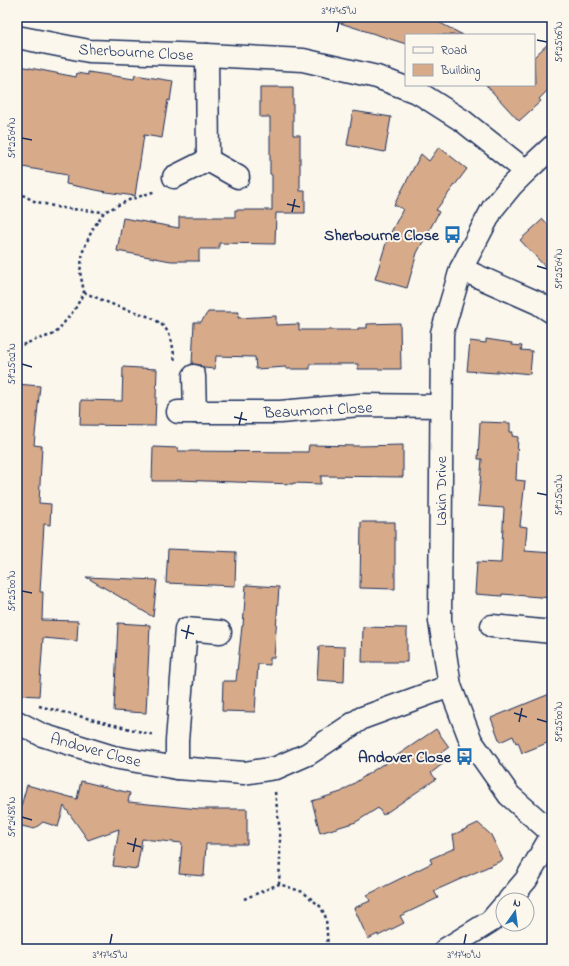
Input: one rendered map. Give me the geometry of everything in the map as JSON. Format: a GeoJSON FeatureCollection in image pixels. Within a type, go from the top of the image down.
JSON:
{"type":"FeatureCollection","features":[{"type":"Feature","properties":{"kind":"street","name":"Sherbourne Close"},"geometry":{"type":"LineString","coordinates":[[17,37],[89,51],[303,60],[377,77],[419,93],[463,121],[526,171]]}},
{"type":"Feature","properties":{"kind":"street","name":"Sherbourne Close"},"geometry":{"type":"LineString","coordinates":[[207,55],[208,160]]}},
{"type":"Feature","properties":{"kind":"street","name":"Lakin Drive"},"geometry":{"type":"LineString","coordinates":[[552,147],[511,186],[493,208],[461,269],[442,333],[440,621],[450,686],[471,742],[509,795],[552,834]]}},
{"type":"Feature","properties":{"kind":"street"},"geometry":{"type":"LineString","coordinates":[[174,177],[208,160],[238,177]]}},
{"type":"Feature","properties":{"kind":"street"},"geometry":{"type":"LineString","coordinates":[[461,269],[538,303],[552,312]]}},
{"type":"Feature","properties":{"kind":"street","name":"Beaumont Close"},"geometry":{"type":"LineString","coordinates":[[185,372],[186,412],[280,412],[360,405],[441,406]]}},
{"type":"Feature","properties":{"kind":"street"},"geometry":{"type":"LineString","coordinates":[[492,626],[546,632]]}},
{"type":"Feature","properties":{"kind":"street"},"geometry":{"type":"LineString","coordinates":[[177,768],[177,740],[186,629],[220,632]]}},
{"type":"Feature","properties":{"kind":"street","name":"Andover Close"},"geometry":{"type":"LineString","coordinates":[[17,722],[42,735],[112,756],[177,768],[244,773],[276,768],[308,754],[362,718],[450,686]]}},
{"type":"Feature","properties":{"kind":"street"},"geometry":{"type":"LineString","coordinates":[[516,892],[526,880],[552,834]]}},
{"type":"Feature","properties":{"kind":"street"},"geometry":{"type":"LineString","coordinates":[[446,949],[491,921],[495,916]]}},
{"type":"Feature","properties":{"kind":"path"},"geometry":{"type":"LineString","coordinates":[[17,347],[55,334],[75,309],[84,292],[80,272],[83,251],[92,230],[104,212],[129,200],[162,188],[174,177]]}},
{"type":"Feature","properties":{"kind":"path"},"geometry":{"type":"LineString","coordinates":[[17,192],[34,201],[61,208],[104,212]]}},
{"type":"Feature","properties":{"kind":"path"},"geometry":{"type":"LineString","coordinates":[[84,292],[116,306],[155,320],[164,328],[169,336],[185,372]]}},
{"type":"Feature","properties":{"kind":"path"},"geometry":{"type":"LineString","coordinates":[[34,704],[177,740]]}},
{"type":"Feature","properties":{"kind":"path"},"geometry":{"type":"LineString","coordinates":[[276,768],[274,786],[280,832],[279,884]]}},
{"type":"Feature","properties":{"kind":"path"},"geometry":{"type":"LineString","coordinates":[[244,899],[279,884],[303,892],[321,907],[326,918],[328,949]]}},
{"type":"Feature","properties":{"kind":"building"},"geometry":{"type":"Polygon","coordinates":[[[334,17],[429,17],[461,34],[405,34],[405,44],[334,21],[334,17]]]}},
{"type":"Feature","properties":{"kind":"building"},"geometry":{"type":"Polygon","coordinates":[[[552,40],[552,90],[549,89],[539,99],[541,101],[519,121],[487,86],[535,86],[535,56],[552,40]]]}},
{"type":"Feature","properties":{"kind":"building"},"geometry":{"type":"Polygon","coordinates":[[[20,66],[76,77],[77,73],[88,75],[88,72],[134,79],[135,75],[173,81],[170,101],[168,100],[162,138],[144,135],[135,196],[66,184],[67,175],[17,166],[17,84],[20,66]]]}},
{"type":"Feature","properties":{"kind":"building"},"geometry":{"type":"Polygon","coordinates":[[[260,87],[293,87],[293,135],[300,135],[300,191],[305,191],[305,213],[276,213],[275,244],[219,243],[219,249],[199,249],[199,261],[171,261],[117,251],[123,218],[179,228],[179,217],[235,217],[235,210],[272,210],[272,175],[270,174],[270,117],[260,117],[260,87]]]}},
{"type":"Feature","properties":{"kind":"building"},"geometry":{"type":"Polygon","coordinates":[[[353,111],[391,117],[385,152],[347,145],[353,111]]]}},
{"type":"Feature","properties":{"kind":"building"},"geometry":{"type":"Polygon","coordinates":[[[439,147],[467,169],[436,210],[439,212],[417,253],[407,288],[375,279],[387,240],[403,209],[394,205],[421,154],[429,161],[439,147]]]}},
{"type":"Feature","properties":{"kind":"building"},"geometry":{"type":"Polygon","coordinates":[[[543,219],[552,229],[552,274],[520,240],[543,219]]]}},
{"type":"Feature","properties":{"kind":"building"},"geometry":{"type":"Polygon","coordinates":[[[208,312],[239,312],[238,318],[276,316],[276,325],[299,324],[299,330],[358,330],[358,328],[367,328],[367,324],[400,323],[401,369],[358,369],[358,364],[310,364],[310,369],[286,369],[286,367],[256,369],[255,357],[216,356],[215,369],[204,368],[200,365],[192,364],[194,322],[201,322],[208,312]]]}},
{"type":"Feature","properties":{"kind":"building"},"geometry":{"type":"Polygon","coordinates":[[[486,339],[512,343],[512,345],[522,346],[521,350],[532,351],[530,374],[497,371],[497,373],[467,371],[470,341],[486,343],[486,339]]]}},
{"type":"Feature","properties":{"kind":"building"},"geometry":{"type":"Polygon","coordinates":[[[123,367],[157,369],[155,426],[80,425],[81,400],[122,401],[123,367]]]}},
{"type":"Feature","properties":{"kind":"building"},"geometry":{"type":"Polygon","coordinates":[[[17,384],[40,386],[34,445],[42,446],[39,503],[51,504],[50,525],[44,524],[40,592],[43,592],[42,620],[78,621],[77,641],[43,638],[39,696],[18,695],[17,681],[17,384]]]}},
{"type":"Feature","properties":{"kind":"building"},"geometry":{"type":"Polygon","coordinates":[[[480,422],[510,423],[510,432],[513,432],[512,436],[518,437],[516,480],[525,481],[520,526],[527,527],[525,551],[552,553],[552,598],[502,594],[502,596],[475,594],[477,562],[501,563],[504,508],[478,506],[482,459],[478,459],[480,422]]]}},
{"type":"Feature","properties":{"kind":"building"},"geometry":{"type":"Polygon","coordinates":[[[309,445],[403,445],[403,477],[321,476],[321,484],[177,480],[152,481],[153,447],[178,448],[178,451],[308,452],[309,445]]]}},
{"type":"Feature","properties":{"kind":"building"},"geometry":{"type":"Polygon","coordinates":[[[361,522],[395,522],[395,589],[360,588],[361,522]]]}},
{"type":"Feature","properties":{"kind":"building"},"geometry":{"type":"Polygon","coordinates":[[[168,549],[236,552],[235,586],[166,583],[168,549]]]}},
{"type":"Feature","properties":{"kind":"building"},"geometry":{"type":"Polygon","coordinates":[[[86,577],[157,580],[153,617],[120,597],[86,577]]]}},
{"type":"Feature","properties":{"kind":"building"},"geometry":{"type":"Polygon","coordinates":[[[246,585],[279,587],[274,658],[270,658],[270,665],[258,664],[255,712],[222,711],[223,681],[236,681],[243,626],[246,585]]]}},
{"type":"Feature","properties":{"kind":"building"},"geometry":{"type":"Polygon","coordinates":[[[118,623],[150,625],[146,713],[114,711],[118,623]]]}},
{"type":"Feature","properties":{"kind":"building"},"geometry":{"type":"Polygon","coordinates":[[[363,627],[407,628],[407,662],[362,662],[363,627]]]}},
{"type":"Feature","properties":{"kind":"building"},"geometry":{"type":"Polygon","coordinates":[[[319,646],[345,647],[344,682],[317,680],[319,646]]]}},
{"type":"Feature","properties":{"kind":"building"},"geometry":{"type":"Polygon","coordinates":[[[552,693],[552,741],[522,753],[518,742],[516,743],[513,736],[500,742],[491,718],[552,693]]]}},
{"type":"Feature","properties":{"kind":"building"},"geometry":{"type":"Polygon","coordinates":[[[436,729],[449,747],[438,755],[444,763],[431,773],[436,779],[383,815],[378,808],[356,822],[320,833],[312,801],[341,792],[436,729]]]}},
{"type":"Feature","properties":{"kind":"building"},"geometry":{"type":"Polygon","coordinates":[[[81,781],[130,793],[128,802],[199,809],[247,809],[247,844],[206,844],[204,876],[179,874],[182,843],[142,839],[137,869],[113,866],[119,829],[88,840],[64,806],[58,827],[43,822],[34,829],[22,826],[17,820],[27,785],[77,799],[81,781]]]}},
{"type":"Feature","properties":{"kind":"building"},"geometry":{"type":"Polygon","coordinates":[[[478,823],[491,835],[503,860],[434,891],[438,898],[400,916],[404,923],[378,936],[378,934],[368,939],[354,908],[370,901],[367,895],[432,863],[430,859],[455,848],[453,835],[478,823]]]}},
{"type":"Feature","properties":{"kind":"place","name":"Sherbourne Close"},"geometry":{"type":"Point","coordinates":[452,234]}},
{"type":"Feature","properties":{"kind":"place","name":"Andover Close"},"geometry":{"type":"Point","coordinates":[464,756]}}]}
